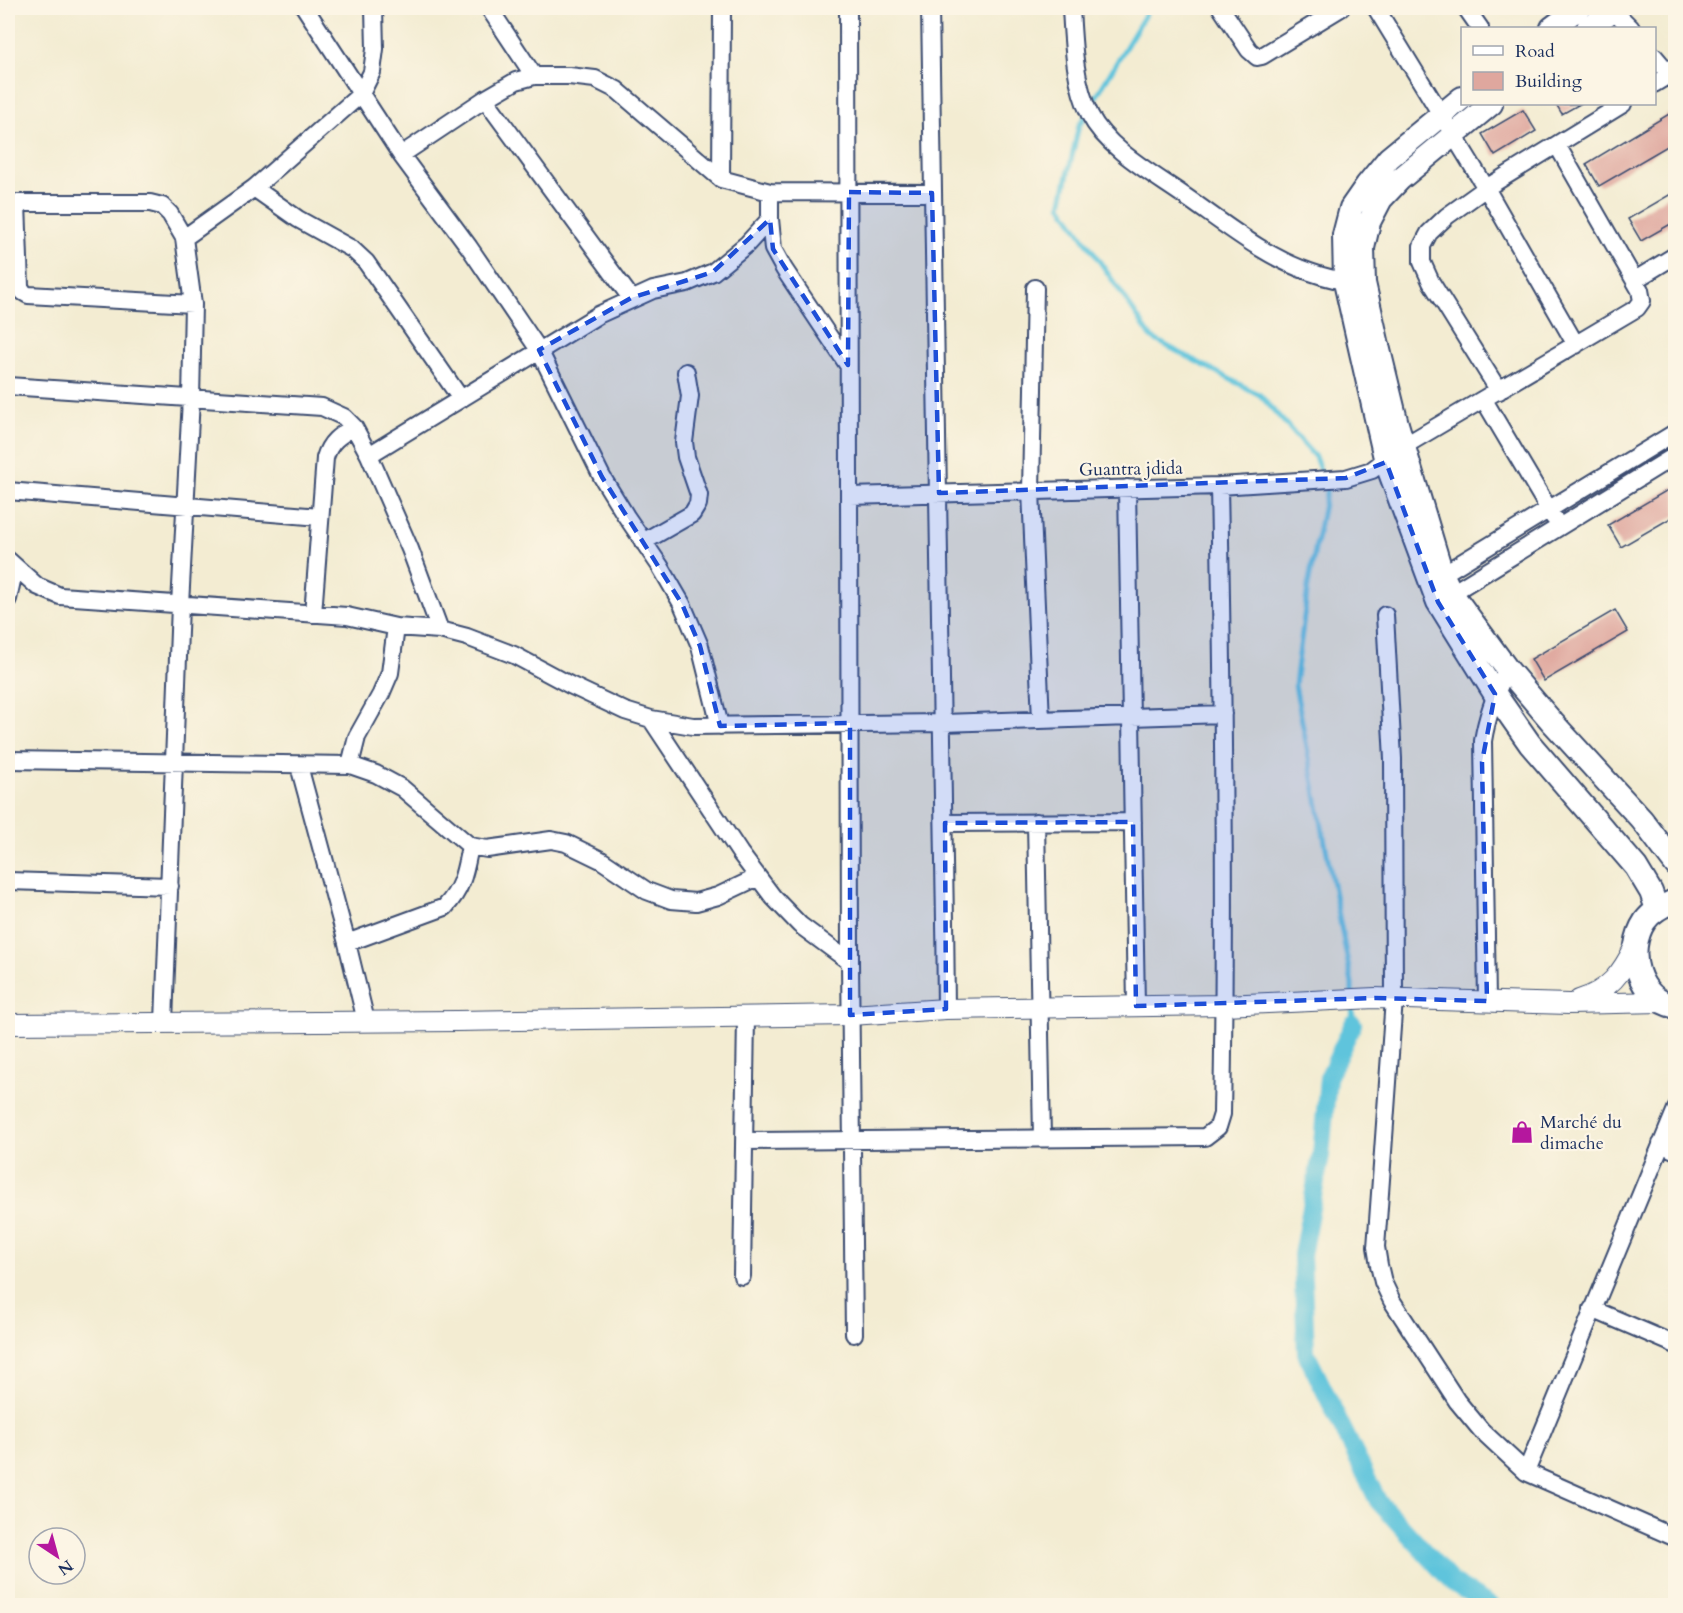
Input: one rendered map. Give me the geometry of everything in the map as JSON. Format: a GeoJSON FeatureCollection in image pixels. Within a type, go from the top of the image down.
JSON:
{"type":"FeatureCollection","features":[{"type":"Feature","properties":{"kind":"main road"},"geometry":{"type":"LineString","coordinates":[[1553,27],[1580,8]]}},
{"type":"Feature","properties":{"kind":"main road"},"geometry":{"type":"LineString","coordinates":[[1589,27],[1614,8]]}},
{"type":"Feature","properties":{"kind":"main road"},"geometry":{"type":"LineString","coordinates":[[1461,99],[1389,158],[1351,208],[1344,235],[1386,462],[1440,588],[1495,694],[1530,744],[1636,867],[1651,892],[1666,904],[1646,919],[1639,932],[1635,946],[1636,968],[1645,988],[1671,1008]]}},
{"type":"Feature","properties":{"kind":"main road"},"geometry":{"type":"LineString","coordinates":[[1490,105],[1400,179],[1381,198],[1369,222],[1354,282],[1404,447],[1440,588],[1552,723],[1642,820],[1676,865]]}},
{"type":"Feature","properties":{"kind":"street"},"geometry":{"type":"LineString","coordinates":[[305,8],[400,155],[469,247],[539,350],[602,477],[682,604],[700,646],[720,726]]}},
{"type":"Feature","properties":{"kind":"street"},"geometry":{"type":"LineString","coordinates":[[184,238],[254,188],[361,94],[372,72],[375,48],[374,8]]}},
{"type":"Feature","properties":{"kind":"street"},"geometry":{"type":"LineString","coordinates":[[489,8],[534,75]]}},
{"type":"Feature","properties":{"kind":"street"},"geometry":{"type":"LineString","coordinates":[[722,8],[722,179]]}},
{"type":"Feature","properties":{"kind":"street"},"geometry":{"type":"LineString","coordinates":[[848,8],[850,1015],[854,1334]]}},
{"type":"Feature","properties":{"kind":"street"},"geometry":{"type":"LineString","coordinates":[[930,8],[945,823],[946,1009]]}},
{"type":"Feature","properties":{"kind":"street"},"geometry":{"type":"LineString","coordinates":[[1071,8],[1072,37],[1080,84],[1090,115],[1104,134],[1125,155],[1268,252],[1309,272],[1354,282]]}},
{"type":"Feature","properties":{"kind":"street"},"geometry":{"type":"LineString","coordinates":[[1221,8],[1249,50],[1257,57],[1341,8]]}},
{"type":"Feature","properties":{"kind":"street"},"geometry":{"type":"LineString","coordinates":[[1376,8],[1454,133],[1576,345]]}},
{"type":"Feature","properties":{"kind":"street"},"geometry":{"type":"LineString","coordinates":[[1466,8],[1479,27]]}},
{"type":"Feature","properties":{"kind":"street"},"geometry":{"type":"LineString","coordinates":[[1614,8],[1629,27]]}},
{"type":"Feature","properties":{"kind":"street"},"geometry":{"type":"LineString","coordinates":[[1656,59],[1672,78],[1656,83]]}},
{"type":"Feature","properties":{"kind":"street"},"geometry":{"type":"LineString","coordinates":[[400,155],[516,81],[534,75],[595,79],[617,90],[722,179],[770,192],[932,193]]}},
{"type":"Feature","properties":{"kind":"street"},"geometry":{"type":"LineString","coordinates":[[486,99],[631,298]]}},
{"type":"Feature","properties":{"kind":"street"},"geometry":{"type":"LineString","coordinates":[[1499,391],[1431,282],[1422,262],[1422,246],[1430,233],[1447,216],[1486,188],[1621,105]]}},
{"type":"Feature","properties":{"kind":"street"},"geometry":{"type":"LineString","coordinates":[[1557,145],[1635,280],[1676,255]]}},
{"type":"Feature","properties":{"kind":"street"},"geometry":{"type":"LineString","coordinates":[[254,188],[298,219],[352,249],[366,262],[461,399]]}},
{"type":"Feature","properties":{"kind":"street"},"geometry":{"type":"LineString","coordinates":[[770,192],[773,249],[848,365]]}},
{"type":"Feature","properties":{"kind":"street"},"geometry":{"type":"LineString","coordinates":[[164,1022],[180,605],[191,399],[193,304],[184,238],[170,214],[162,206],[150,203],[12,203],[20,286],[28,295],[193,304]]}},
{"type":"Feature","properties":{"kind":"street"},"geometry":{"type":"LineString","coordinates":[[369,455],[598,315],[631,298],[653,290],[687,284],[713,272],[747,244],[770,219]]}},
{"type":"Feature","properties":{"kind":"street","name":"Guantra jdida"},"geometry":{"type":"LineString","coordinates":[[849,495],[1219,486],[1346,478],[1372,470],[1386,462],[1404,447],[1637,308],[1642,301],[1642,296],[1635,280]]}},
{"type":"Feature","properties":{"kind":"street"},"geometry":{"type":"LineString","coordinates":[[1035,288],[1031,491],[1041,720]]}},
{"type":"Feature","properties":{"kind":"street"},"geometry":{"type":"LineString","coordinates":[[643,542],[692,514],[698,504],[699,495],[686,457],[684,442],[690,396],[686,372]]}},
{"type":"Feature","properties":{"kind":"street"},"geometry":{"type":"LineString","coordinates":[[8,386],[322,407],[344,417],[354,427],[369,455],[417,565],[440,630]]}},
{"type":"Feature","properties":{"kind":"street"},"geometry":{"type":"LineString","coordinates":[[1484,400],[1560,527]]}},
{"type":"Feature","properties":{"kind":"street"},"geometry":{"type":"LineString","coordinates":[[313,614],[325,458],[328,447],[354,427]]}},
{"type":"Feature","properties":{"kind":"street"},"geometry":{"type":"LineString","coordinates":[[1440,588],[1550,510],[1676,432]]}},
{"type":"Feature","properties":{"kind":"street"},"geometry":{"type":"LineString","coordinates":[[1440,588],[1560,527],[1676,455]]}},
{"type":"Feature","properties":{"kind":"street"},"geometry":{"type":"LineString","coordinates":[[744,1142],[1205,1137],[1218,1127],[1222,1114],[1224,1005],[1223,714],[1219,486]]}},
{"type":"Feature","properties":{"kind":"street"},"geometry":{"type":"LineString","coordinates":[[1127,488],[1136,1006]]}},
{"type":"Feature","properties":{"kind":"street"},"geometry":{"type":"LineString","coordinates":[[8,491],[320,517]]}},
{"type":"Feature","properties":{"kind":"street"},"geometry":{"type":"LineString","coordinates":[[11,563],[37,586],[60,596],[347,616],[396,627],[440,630],[467,637],[514,655],[625,711],[693,726],[943,723],[1223,714]]}},
{"type":"Feature","properties":{"kind":"street"},"geometry":{"type":"LineString","coordinates":[[8,598],[11,563]]}},
{"type":"Feature","properties":{"kind":"street"},"geometry":{"type":"LineString","coordinates":[[1385,615],[1393,759],[1377,1238],[1383,1282],[1392,1301],[1457,1401],[1489,1438],[1526,1472],[1676,1538]]}},
{"type":"Feature","properties":{"kind":"street"},"geometry":{"type":"LineString","coordinates":[[350,765],[357,737],[390,673],[396,627]]}},
{"type":"Feature","properties":{"kind":"street"},"geometry":{"type":"LineString","coordinates":[[1487,1001],[1482,762],[1486,721],[1507,669]]}},
{"type":"Feature","properties":{"kind":"street"},"geometry":{"type":"LineString","coordinates":[[651,718],[740,854],[773,897],[800,925],[850,962]]}},
{"type":"Feature","properties":{"kind":"street"},"geometry":{"type":"LineString","coordinates":[[8,761],[350,765],[376,774],[402,788],[470,846],[487,849],[551,840],[566,843],[601,860],[646,891],[671,900],[696,902],[718,896],[758,877]]}},
{"type":"Feature","properties":{"kind":"street"},"geometry":{"type":"LineString","coordinates":[[299,766],[366,1021]]}},
{"type":"Feature","properties":{"kind":"street"},"geometry":{"type":"LineString","coordinates":[[1036,822],[1042,1138]]}},
{"type":"Feature","properties":{"kind":"street"},"geometry":{"type":"LineString","coordinates":[[945,823],[1133,822]]}},
{"type":"Feature","properties":{"kind":"street"},"geometry":{"type":"LineString","coordinates":[[347,943],[445,907],[455,897],[464,879],[470,846]]}},
{"type":"Feature","properties":{"kind":"street"},"geometry":{"type":"LineString","coordinates":[[8,881],[170,886]]}},
{"type":"Feature","properties":{"kind":"street"},"geometry":{"type":"LineString","coordinates":[[1569,1004],[1591,997],[1610,984],[1625,966],[1635,946]]}},
{"type":"Feature","properties":{"kind":"street"},"geometry":{"type":"LineString","coordinates":[[8,1024],[746,1017],[850,1015],[946,1009],[1224,1005],[1384,999],[1671,1008]]}},
{"type":"Feature","properties":{"kind":"street"},"geometry":{"type":"LineString","coordinates":[[742,1276],[746,1017]]}},
{"type":"Feature","properties":{"kind":"street"},"geometry":{"type":"LineString","coordinates":[[1526,1472],[1592,1309],[1668,1148],[1673,1121]]}},
{"type":"Feature","properties":{"kind":"street"},"geometry":{"type":"LineString","coordinates":[[1592,1309],[1676,1346]]}},
{"type":"Feature","properties":{"kind":"highlighted area"},"geometry":{"type":"Polygon","coordinates":[[[849,192],[932,193],[939,493],[1346,478],[1386,462],[1438,602],[1495,694],[1482,762],[1487,1001],[1375,998],[1136,1006],[1133,822],[945,823],[946,1009],[850,1015],[850,723],[720,726],[700,646],[682,604],[602,477],[539,350],[631,298],[713,272],[770,219],[773,249],[848,365],[849,192]]]}},
{"type":"Feature","properties":{"kind":"building"},"geometry":{"type":"Polygon","coordinates":[[[1557,105],[1578,105],[1562,114],[1557,105]]]}},
{"type":"Feature","properties":{"kind":"building"},"geometry":{"type":"Polygon","coordinates":[[[1523,110],[1536,131],[1495,156],[1482,134],[1523,110]]]}},
{"type":"Feature","properties":{"kind":"building"},"geometry":{"type":"Polygon","coordinates":[[[1669,114],[1676,125],[1676,141],[1599,186],[1586,164],[1669,114]]]}},
{"type":"Feature","properties":{"kind":"building"},"geometry":{"type":"Polygon","coordinates":[[[1676,191],[1676,221],[1641,241],[1628,219],[1676,191]]]}},
{"type":"Feature","properties":{"kind":"building"},"geometry":{"type":"Polygon","coordinates":[[[1676,485],[1676,515],[1621,547],[1608,525],[1676,485]]]}},
{"type":"Feature","properties":{"kind":"building"},"geometry":{"type":"Polygon","coordinates":[[[1615,610],[1628,632],[1544,681],[1531,659],[1615,610]]]}},
{"type":"Feature","properties":{"kind":"waterway"},"geometry":{"type":"LineString","coordinates":[[1090,107],[1149,8]]}},
{"type":"Feature","properties":{"kind":"waterway"},"geometry":{"type":"LineString","coordinates":[[1086,115],[1079,125],[1061,205],[1152,338],[1260,395],[1315,457],[1327,488],[1308,586],[1295,685],[1352,984],[1352,995]]}},
{"type":"Feature","properties":{"kind":"waterway"},"geometry":{"type":"LineString","coordinates":[[1352,1004],[1353,1024]]}},
{"type":"Feature","properties":{"kind":"waterway"},"geometry":{"type":"LineString","coordinates":[[1353,1024],[1328,1078],[1321,1155],[1302,1255],[1306,1353],[1378,1501],[1453,1583],[1491,1606]]}},
{"type":"Feature","properties":{"kind":"place","name":"Marché du dimache"},"geometry":{"type":"Point","coordinates":[1522,1132]}}]}
